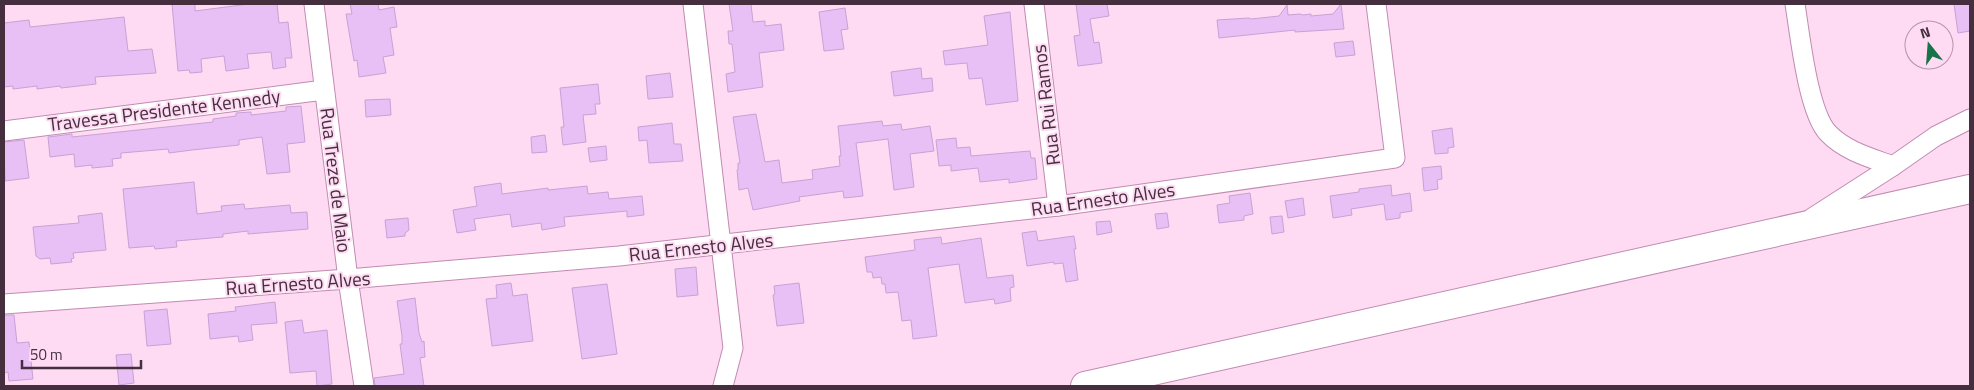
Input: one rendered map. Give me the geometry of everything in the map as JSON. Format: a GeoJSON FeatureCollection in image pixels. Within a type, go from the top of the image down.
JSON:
{"type":"FeatureCollection","features":[{"type":"Feature","properties":{"kind":"highway"},"geometry":{"type":"LineString","coordinates":[[1085,386],[1970,189]]}},
{"type":"Feature","properties":{"kind":"street","name":"Rua Treze de Maio"},"geometry":{"type":"LineString","coordinates":[[314,4],[348,279],[364,386]]}},
{"type":"Feature","properties":{"kind":"street"},"geometry":{"type":"LineString","coordinates":[[693,4],[733,348],[723,386]]}},
{"type":"Feature","properties":{"kind":"street","name":"Rua Rui Ramos"},"geometry":{"type":"LineString","coordinates":[[1034,4],[1058,206]]}},
{"type":"Feature","properties":{"kind":"street","name":"Rua Ernesto Alves"},"geometry":{"type":"LineString","coordinates":[[4,304],[348,279],[619,256],[1058,206],[1395,158],[1376,4]]}},
{"type":"Feature","properties":{"kind":"street"},"geometry":{"type":"LineString","coordinates":[[1795,4],[1811,98],[1818,117],[1827,132],[1839,143],[1893,166]]}},
{"type":"Feature","properties":{"kind":"street","name":"Travessa Presidente Kennedy"},"geometry":{"type":"LineString","coordinates":[[4,131],[324,90]]}},
{"type":"Feature","properties":{"kind":"street"},"geometry":{"type":"LineString","coordinates":[[1796,228],[1936,136],[1970,119]]}},
{"type":"Feature","properties":{"kind":"building"},"geometry":{"type":"Polygon","coordinates":[[[172,4],[195,4],[195,11],[249,4],[277,4],[279,23],[288,22],[292,58],[285,58],[286,67],[273,69],[271,52],[247,54],[249,68],[226,71],[224,56],[201,59],[202,72],[178,71],[172,4]]]}},
{"type":"Feature","properties":{"kind":"building"},"geometry":{"type":"Polygon","coordinates":[[[350,4],[378,4],[379,10],[394,7],[397,27],[390,28],[394,55],[383,57],[386,73],[359,77],[357,60],[354,61],[346,14],[352,14],[350,4]]]}},
{"type":"Feature","properties":{"kind":"building"},"geometry":{"type":"Polygon","coordinates":[[[729,4],[751,4],[753,22],[765,21],[765,26],[781,24],[784,50],[759,53],[763,87],[728,92],[726,74],[735,72],[732,44],[729,44],[728,31],[733,31],[729,4]]]}},
{"type":"Feature","properties":{"kind":"building"},"geometry":{"type":"Polygon","coordinates":[[[1076,4],[1107,4],[1109,16],[1090,19],[1094,43],[1099,42],[1102,63],[1078,66],[1074,36],[1080,35],[1076,4]]]}},
{"type":"Feature","properties":{"kind":"building"},"geometry":{"type":"Polygon","coordinates":[[[1341,4],[1344,29],[1295,32],[1295,30],[1219,38],[1217,20],[1279,16],[1287,5],[1288,15],[1311,14],[1311,16],[1333,14],[1341,4]]]}},
{"type":"Feature","properties":{"kind":"building"},"geometry":{"type":"Polygon","coordinates":[[[1954,4],[1970,4],[1970,31],[1958,33],[1954,4]]]}},
{"type":"Feature","properties":{"kind":"building"},"geometry":{"type":"Polygon","coordinates":[[[845,8],[848,29],[841,30],[844,49],[824,51],[819,12],[845,8]]]}},
{"type":"Feature","properties":{"kind":"building"},"geometry":{"type":"Polygon","coordinates":[[[1010,12],[1018,101],[986,105],[982,78],[969,79],[967,63],[945,65],[943,51],[988,45],[984,16],[1010,12]]]}},
{"type":"Feature","properties":{"kind":"building"},"geometry":{"type":"Polygon","coordinates":[[[124,17],[128,51],[152,49],[156,73],[95,77],[96,84],[61,88],[60,86],[37,89],[37,86],[13,89],[13,86],[4,87],[4,23],[29,20],[30,27],[124,17]]]}},
{"type":"Feature","properties":{"kind":"building"},"geometry":{"type":"Polygon","coordinates":[[[1353,41],[1355,55],[1336,57],[1334,43],[1353,41]]]}},
{"type":"Feature","properties":{"kind":"building"},"geometry":{"type":"Polygon","coordinates":[[[921,68],[922,79],[932,78],[933,91],[894,96],[891,72],[921,68]]]}},
{"type":"Feature","properties":{"kind":"building"},"geometry":{"type":"Polygon","coordinates":[[[670,73],[673,97],[648,99],[646,76],[670,73]]]}},
{"type":"Feature","properties":{"kind":"building"},"geometry":{"type":"Polygon","coordinates":[[[598,84],[600,104],[595,104],[596,114],[583,115],[586,142],[563,145],[561,127],[564,127],[560,88],[598,84]]]}},
{"type":"Feature","properties":{"kind":"building"},"geometry":{"type":"Polygon","coordinates":[[[390,99],[391,115],[366,117],[365,100],[390,99]]]}},
{"type":"Feature","properties":{"kind":"building"},"geometry":{"type":"Polygon","coordinates":[[[301,106],[305,142],[287,144],[290,172],[267,174],[262,137],[239,140],[239,145],[169,153],[168,149],[121,153],[121,158],[112,159],[113,166],[92,168],[92,165],[75,167],[74,154],[50,157],[48,137],[72,134],[72,137],[213,122],[213,119],[236,116],[236,113],[251,112],[251,115],[286,111],[286,107],[301,106]]]}},
{"type":"Feature","properties":{"kind":"building"},"geometry":{"type":"Polygon","coordinates":[[[756,114],[765,162],[779,160],[782,183],[813,179],[812,170],[840,166],[838,126],[882,121],[883,126],[901,124],[902,130],[930,126],[934,151],[910,154],[914,187],[894,190],[888,139],[856,143],[863,196],[844,198],[843,191],[799,197],[800,201],[753,210],[748,188],[739,190],[737,170],[738,163],[740,163],[733,117],[756,114]]]}},
{"type":"Feature","properties":{"kind":"building"},"geometry":{"type":"Polygon","coordinates":[[[672,123],[674,144],[681,144],[683,161],[649,163],[647,140],[639,141],[638,127],[672,123]]]}},
{"type":"Feature","properties":{"kind":"building"},"geometry":{"type":"Polygon","coordinates":[[[1452,128],[1454,147],[1448,148],[1448,153],[1435,154],[1432,131],[1452,128]]]}},
{"type":"Feature","properties":{"kind":"building"},"geometry":{"type":"Polygon","coordinates":[[[545,135],[547,152],[532,153],[531,137],[545,135]]]}},
{"type":"Feature","properties":{"kind":"building"},"geometry":{"type":"Polygon","coordinates":[[[956,138],[957,148],[970,147],[971,156],[1030,151],[1031,158],[1035,158],[1037,179],[1009,183],[1009,179],[980,182],[978,168],[951,171],[951,165],[939,166],[936,140],[956,138]]]}},
{"type":"Feature","properties":{"kind":"building"},"geometry":{"type":"Polygon","coordinates":[[[24,140],[29,178],[5,181],[4,142],[24,140]]]}},
{"type":"Feature","properties":{"kind":"building"},"geometry":{"type":"Polygon","coordinates":[[[606,146],[607,160],[590,162],[588,148],[606,146]]]}},
{"type":"Feature","properties":{"kind":"building"},"geometry":{"type":"Polygon","coordinates":[[[1441,166],[1442,179],[1437,180],[1438,189],[1424,191],[1422,168],[1441,166]]]}},
{"type":"Feature","properties":{"kind":"building"},"geometry":{"type":"Polygon","coordinates":[[[194,182],[197,214],[222,211],[221,206],[244,204],[245,209],[290,205],[291,213],[307,212],[308,229],[248,234],[248,231],[223,234],[223,237],[176,241],[177,247],[155,249],[154,246],[129,248],[123,189],[194,182]]]}},
{"type":"Feature","properties":{"kind":"building"},"geometry":{"type":"Polygon","coordinates":[[[501,183],[502,194],[548,188],[548,190],[587,186],[588,194],[608,192],[609,199],[642,196],[644,215],[627,217],[627,211],[564,217],[565,226],[542,230],[541,223],[512,227],[510,214],[474,219],[476,230],[457,233],[453,210],[477,206],[474,187],[501,183]]]}},
{"type":"Feature","properties":{"kind":"building"},"geometry":{"type":"Polygon","coordinates":[[[1391,185],[1392,196],[1410,193],[1412,211],[1400,213],[1400,218],[1386,220],[1384,204],[1351,209],[1352,215],[1333,218],[1330,196],[1359,192],[1359,189],[1391,185]]]}},
{"type":"Feature","properties":{"kind":"building"},"geometry":{"type":"Polygon","coordinates":[[[1250,193],[1253,214],[1244,216],[1244,220],[1219,223],[1217,205],[1230,203],[1229,196],[1250,193]]]}},
{"type":"Feature","properties":{"kind":"building"},"geometry":{"type":"Polygon","coordinates":[[[1303,198],[1305,215],[1288,218],[1285,201],[1303,198]]]}},
{"type":"Feature","properties":{"kind":"building"},"geometry":{"type":"Polygon","coordinates":[[[102,213],[106,250],[73,253],[74,258],[71,259],[72,262],[51,264],[50,258],[40,259],[36,256],[33,227],[79,223],[78,216],[102,213]]]}},
{"type":"Feature","properties":{"kind":"building"},"geometry":{"type":"Polygon","coordinates":[[[1167,213],[1169,227],[1157,229],[1155,214],[1167,213]]]}},
{"type":"Feature","properties":{"kind":"building"},"geometry":{"type":"Polygon","coordinates":[[[1282,216],[1284,232],[1272,234],[1270,217],[1282,216]]]}},
{"type":"Feature","properties":{"kind":"building"},"geometry":{"type":"Polygon","coordinates":[[[408,218],[409,230],[405,233],[405,236],[387,238],[385,220],[408,218]]]}},
{"type":"Feature","properties":{"kind":"building"},"geometry":{"type":"Polygon","coordinates":[[[1110,221],[1112,232],[1097,235],[1096,222],[1110,221]]]}},
{"type":"Feature","properties":{"kind":"building"},"geometry":{"type":"Polygon","coordinates":[[[1036,231],[1038,241],[1074,236],[1078,280],[1066,282],[1063,263],[1054,264],[1054,262],[1027,266],[1022,233],[1036,231]]]}},
{"type":"Feature","properties":{"kind":"building"},"geometry":{"type":"Polygon","coordinates":[[[941,237],[942,244],[981,238],[987,278],[1013,275],[1014,287],[1010,288],[1011,301],[995,304],[994,299],[965,303],[959,264],[928,268],[937,336],[913,339],[911,320],[902,321],[898,292],[886,293],[885,284],[882,284],[881,277],[873,278],[872,272],[867,272],[865,257],[915,250],[914,240],[941,237]]]}},
{"type":"Feature","properties":{"kind":"building"},"geometry":{"type":"Polygon","coordinates":[[[696,267],[698,295],[677,297],[675,269],[696,267]]]}},
{"type":"Feature","properties":{"kind":"building"},"geometry":{"type":"Polygon","coordinates":[[[511,283],[513,296],[527,294],[533,341],[492,346],[486,299],[497,298],[496,285],[511,283]]]}},
{"type":"Feature","properties":{"kind":"building"},"geometry":{"type":"Polygon","coordinates":[[[799,283],[804,323],[777,326],[773,295],[775,294],[774,286],[799,283]]]}},
{"type":"Feature","properties":{"kind":"building"},"geometry":{"type":"Polygon","coordinates":[[[607,284],[617,354],[582,359],[572,288],[607,284]]]}},
{"type":"Feature","properties":{"kind":"building"},"geometry":{"type":"Polygon","coordinates":[[[415,298],[419,333],[422,342],[424,341],[425,357],[420,358],[424,386],[375,386],[374,378],[404,374],[400,344],[402,344],[402,336],[397,301],[415,298]]]}},
{"type":"Feature","properties":{"kind":"building"},"geometry":{"type":"Polygon","coordinates":[[[275,302],[277,323],[251,325],[253,340],[239,342],[238,336],[210,339],[208,314],[236,311],[235,307],[275,302]]]}},
{"type":"Feature","properties":{"kind":"building"},"geometry":{"type":"Polygon","coordinates":[[[167,309],[171,344],[147,346],[144,311],[167,309]]]}},
{"type":"Feature","properties":{"kind":"building"},"geometry":{"type":"Polygon","coordinates":[[[4,315],[14,315],[17,343],[29,342],[33,379],[9,381],[8,372],[4,373],[4,315]]]}},
{"type":"Feature","properties":{"kind":"building"},"geometry":{"type":"Polygon","coordinates":[[[302,320],[304,333],[327,330],[332,384],[317,386],[316,371],[290,373],[285,322],[302,320]]]}},
{"type":"Feature","properties":{"kind":"building"},"geometry":{"type":"Polygon","coordinates":[[[131,354],[134,383],[119,385],[116,355],[131,354]]]}}]}
